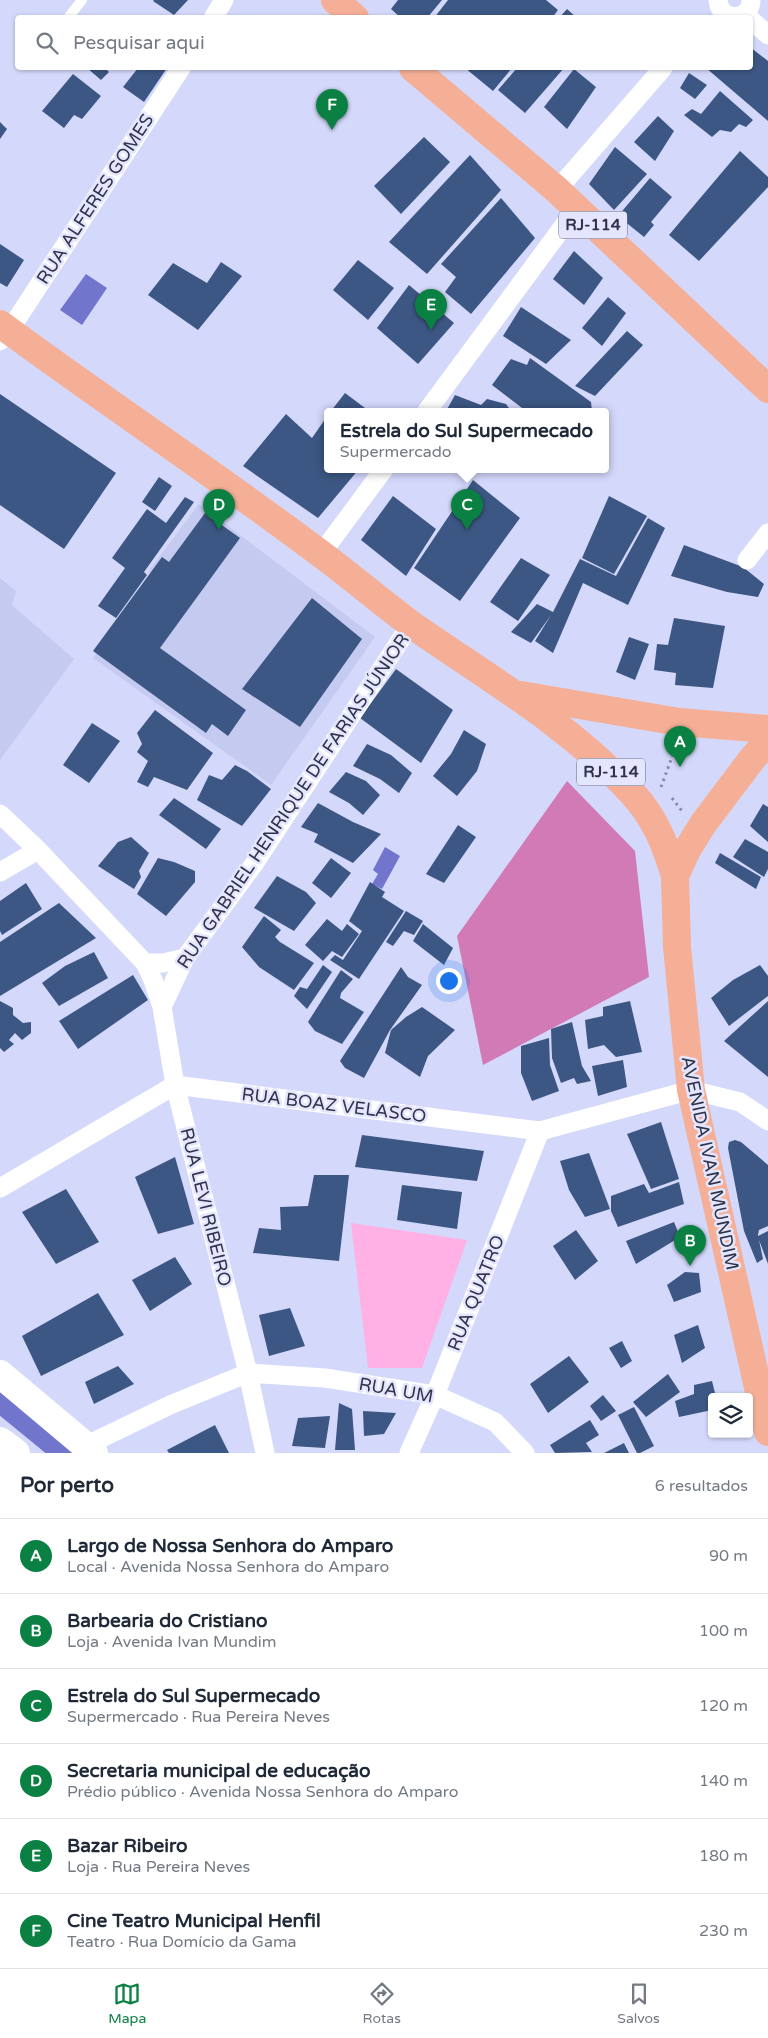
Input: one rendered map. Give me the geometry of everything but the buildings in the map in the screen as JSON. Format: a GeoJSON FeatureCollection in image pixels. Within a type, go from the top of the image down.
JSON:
{"type":"FeatureCollection","features":[{"type":"Feature","properties":{"kind":"main road"},"geometry":{"type":"LineString","coordinates":[[335,0],[352,15]]}},
{"type":"Feature","properties":{"kind":"main road","name":"RJ-114"},"geometry":{"type":"LineString","coordinates":[[415,70],[556,190],[768,389]]}},
{"type":"Feature","properties":{"kind":"main road"},"geometry":{"type":"LineString","coordinates":[[3,332],[321,554]]}},
{"type":"Feature","properties":{"kind":"main road","name":"RJ-114"},"geometry":{"type":"LineString","coordinates":[[321,554],[411,624],[515,693],[580,744],[633,794],[658,829],[667,848],[675,876]]}},
{"type":"Feature","properties":{"kind":"main road"},"geometry":{"type":"LineString","coordinates":[[515,693],[680,722],[768,729]]}},
{"type":"Feature","properties":{"kind":"main road","name":"AVENIDA IVAN MUNDIM"},"geometry":{"type":"LineString","coordinates":[[768,741],[752,758],[704,824],[687,850],[675,876],[678,956],[691,1090],[768,1432]]}},
{"type":"Feature","properties":{"kind":"street"},"geometry":{"type":"LineString","coordinates":[[215,15],[224,0]]}},
{"type":"Feature","properties":{"kind":"street"},"geometry":{"type":"LineString","coordinates":[[753,18],[768,35]]}},
{"type":"Feature","properties":{"kind":"street","name":"RUA ALFERES GOMES"},"geometry":{"type":"LineString","coordinates":[[3,332],[180,70]]}},
{"type":"Feature","properties":{"kind":"street"},"geometry":{"type":"LineString","coordinates":[[556,190],[662,70]]}},
{"type":"Feature","properties":{"kind":"street"},"geometry":{"type":"LineString","coordinates":[[428,408],[576,209]]}},
{"type":"Feature","properties":{"kind":"street"},"geometry":{"type":"LineString","coordinates":[[321,554],[381,473]]}},
{"type":"Feature","properties":{"kind":"street"},"geometry":{"type":"LineString","coordinates":[[747,560],[768,533]]}},
{"type":"Feature","properties":{"kind":"street","name":"RUA GABRIEL HENRIQUE DE FARIAS JÚNIOR"},"geometry":{"type":"LineString","coordinates":[[162,1007],[185,958],[254,864],[411,624]]}},
{"type":"Feature","properties":{"kind":"street","name":"RUA LEVI RIBEIRO"},"geometry":{"type":"LineString","coordinates":[[0,814],[38,850],[145,963],[153,980],[162,1007],[175,1085],[248,1373],[265,1453]]}},
{"type":"Feature","properties":{"kind":"street"},"geometry":{"type":"LineString","coordinates":[[0,872],[38,850]]}},
{"type":"Feature","properties":{"kind":"street"},"geometry":{"type":"LineString","coordinates":[[145,963],[163,963],[185,958]]}},
{"type":"Feature","properties":{"kind":"street"},"geometry":{"type":"LineString","coordinates":[[0,1188],[175,1085]]}},
{"type":"Feature","properties":{"kind":"street","name":"RUA BOAZ VELASCO"},"geometry":{"type":"LineString","coordinates":[[175,1085],[540,1131],[691,1090]]}},
{"type":"Feature","properties":{"kind":"street"},"geometry":{"type":"LineString","coordinates":[[691,1090],[740,1102],[768,1121]]}},
{"type":"Feature","properties":{"kind":"street","name":"RUA QUATRO"},"geometry":{"type":"LineString","coordinates":[[409,1453],[435,1395],[540,1131]]}},
{"type":"Feature","properties":{"kind":"street"},"geometry":{"type":"LineString","coordinates":[[0,1374],[90,1450],[170,1405],[248,1373]]}},
{"type":"Feature","properties":{"kind":"street","name":"RUA UM"},"geometry":{"type":"LineString","coordinates":[[248,1373],[325,1378],[435,1395],[495,1422],[525,1453]]}},
{"type":"Feature","properties":{"kind":"street"},"geometry":{"type":"LineString","coordinates":[[0,1440],[16,1453]]}},
{"type":"Feature","properties":{"kind":"lane"},"geometry":{"type":"LineString","coordinates":[[70,15],[82,0]]}},
{"type":"Feature","properties":{"kind":"path"},"geometry":{"type":"LineString","coordinates":[[682,747],[676,746],[662,786],[682,812],[686,814]]}},
{"type":"Feature","properties":{"kind":"shaded area"},"geometry":{"type":"Polygon","coordinates":[[[199,504],[375,637],[271,785],[93,658],[152,574],[148,572],[199,504]]]}},
{"type":"Feature","properties":{"kind":"shaded area"},"geometry":{"type":"Polygon","coordinates":[[[0,578],[16,591],[12,605],[74,659],[0,760],[0,578]]]}},
{"type":"Feature","properties":{"kind":"shaded area"},"geometry":{"type":"Polygon","coordinates":[[[567,781],[635,851],[649,977],[483,1065],[457,936],[567,781]]]}},
{"type":"Feature","properties":{"kind":"shaded area"},"geometry":{"type":"Polygon","coordinates":[[[351,1223],[467,1240],[422,1368],[368,1368],[351,1223]]]}},
{"type":"Feature","properties":{"kind":"water"},"geometry":{"type":"Polygon","coordinates":[[[86,274],[107,288],[82,325],[60,310],[86,274]]]}},
{"type":"Feature","properties":{"kind":"water"},"geometry":{"type":"Polygon","coordinates":[[[385,847],[400,856],[382,889],[372,884],[378,874],[373,870],[385,847]]]}},
{"type":"Feature","properties":{"kind":"waterway"},"geometry":{"type":"LineString","coordinates":[[0,1399],[66,1453]]}},
{"type":"Feature","properties":{"kind":"place","name":"Cine Teatro Municipal Henfil"},"geometry":{"type":"Point","coordinates":[332,130]}},
{"type":"Feature","properties":{"kind":"place","name":"Bazar Ribeiro"},"geometry":{"type":"Point","coordinates":[431,330]}},
{"type":"Feature","properties":{"kind":"place","name":"Secretaria municipal de educação"},"geometry":{"type":"Point","coordinates":[219,530]}},
{"type":"Feature","properties":{"kind":"place","name":"Estrela do Sul Supermecado"},"geometry":{"type":"Point","coordinates":[467,530]}},
{"type":"Feature","properties":{"kind":"place","name":"Largo de Nossa Senhora do Amparo"},"geometry":{"type":"Point","coordinates":[680,767]}},
{"type":"Feature","properties":{"kind":"place","name":"Barbearia do Cristiano"},"geometry":{"type":"Point","coordinates":[690,1266]}}]}
